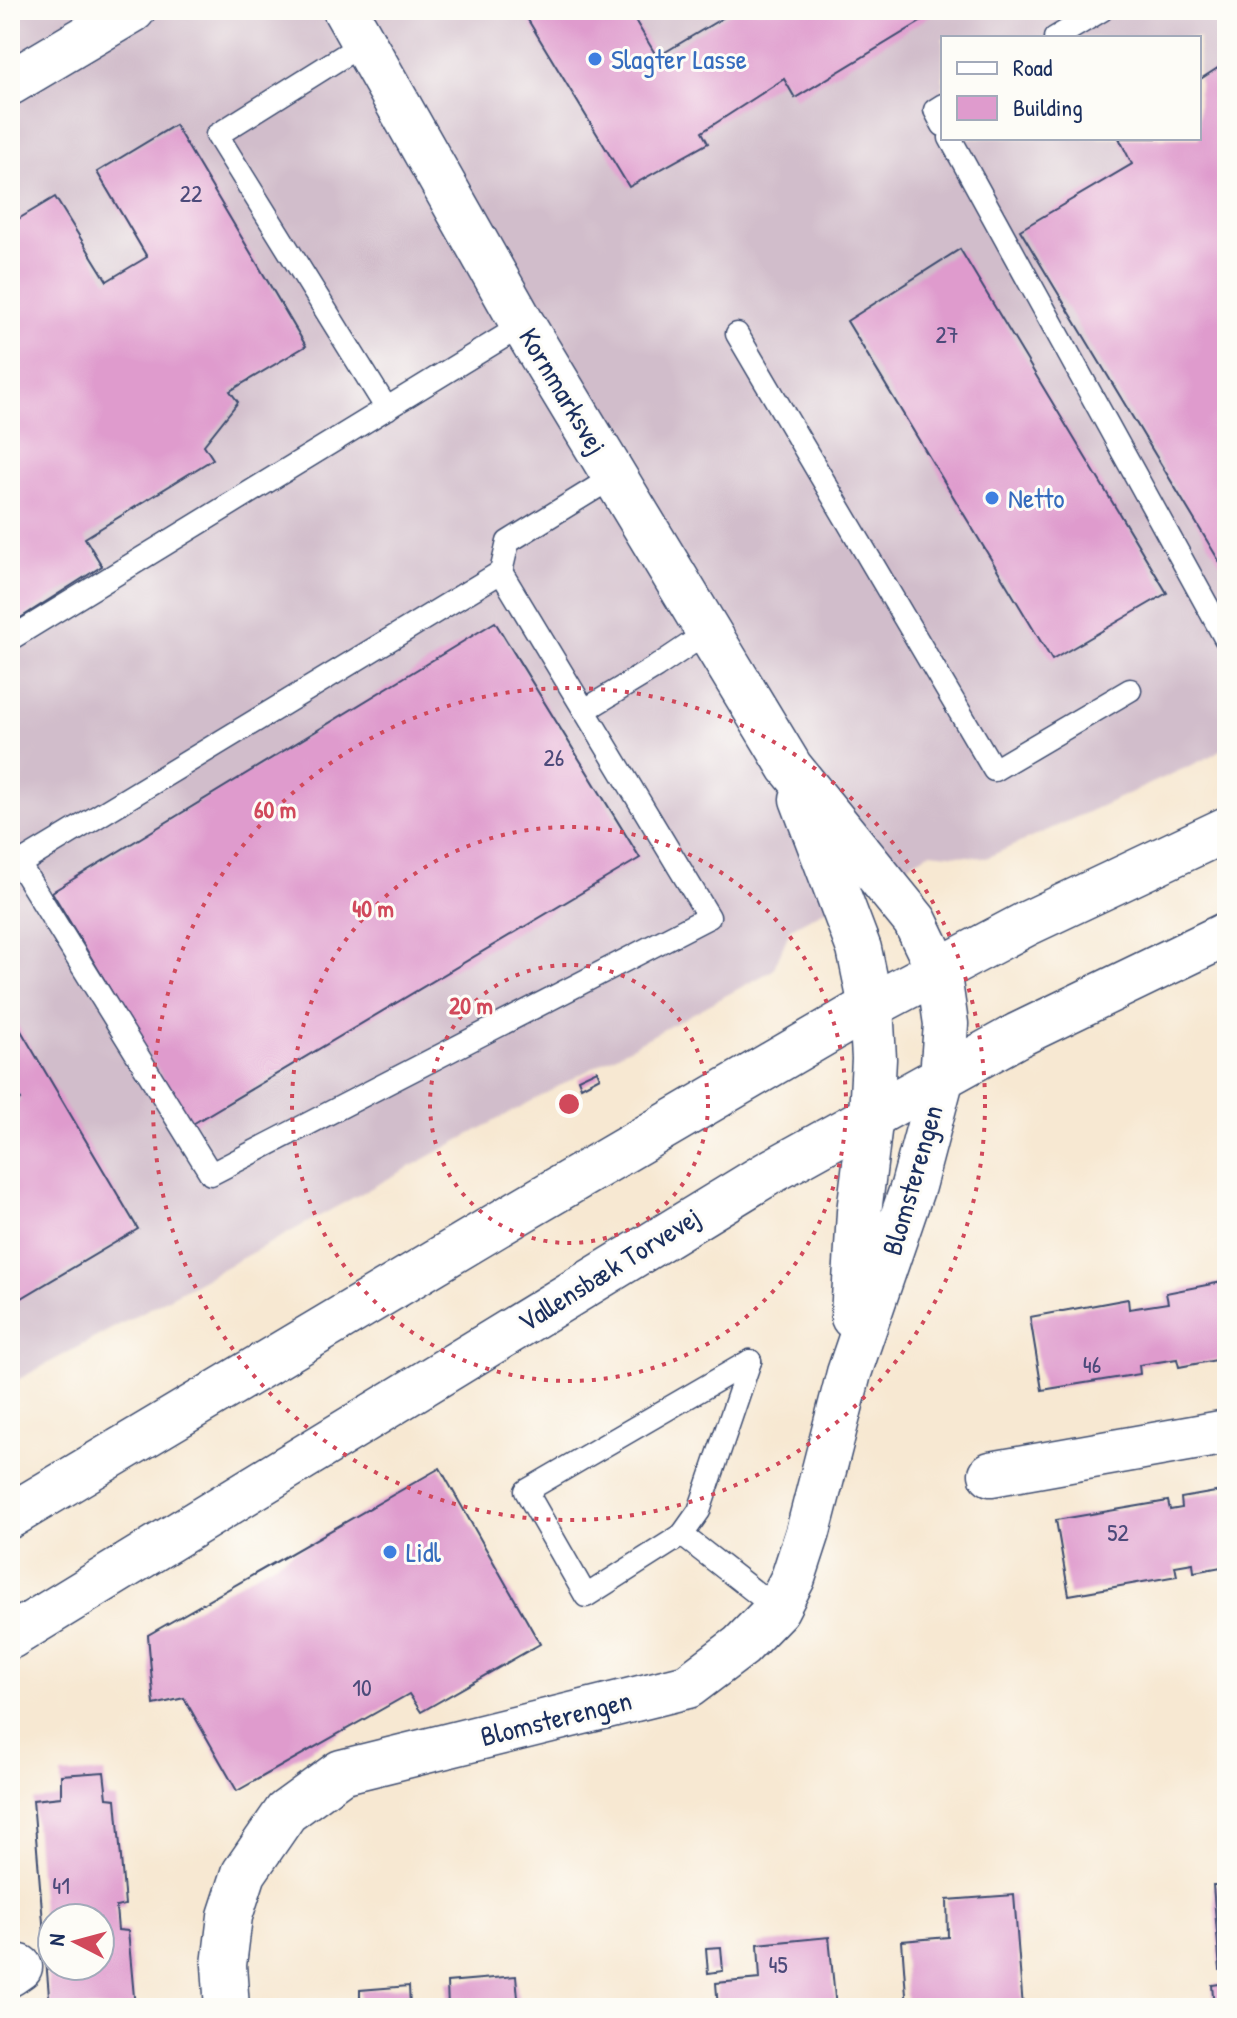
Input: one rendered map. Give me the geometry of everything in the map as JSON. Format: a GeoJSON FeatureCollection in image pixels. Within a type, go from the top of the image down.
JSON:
{"type":"FeatureCollection","features":[{"type":"Feature","properties":{"kind":"street"},"geometry":{"type":"LineString","coordinates":[[10,83],[133,10]]}},
{"type":"Feature","properties":{"kind":"street","name":"Kornmarksvej"},"geometry":{"type":"LineString","coordinates":[[354,27],[523,325],[790,767],[901,901],[915,921],[938,969]]}},
{"type":"Feature","properties":{"kind":"street","name":"Kornmarksvej"},"geometry":{"type":"LineString","coordinates":[[790,767],[856,940],[871,1006]]}},
{"type":"Feature","properties":{"kind":"street"},"geometry":{"type":"LineString","coordinates":[[10,1516],[871,1006],[1028,923],[1227,829]]}},
{"type":"Feature","properties":{"kind":"street","name":"Vallensbæk Torvevej"},"geometry":{"type":"LineString","coordinates":[[10,1637],[717,1204],[871,1115],[1018,1035],[1227,934]]}},
{"type":"Feature","properties":{"kind":"street","name":"Blomsterengen"},"geometry":{"type":"LineString","coordinates":[[227,2008],[224,1965],[228,1928],[244,1873],[286,1812],[341,1772],[688,1686],[741,1646],[777,1609],[793,1578],[808,1532],[849,1373],[909,1199],[942,1077],[946,1024],[938,969]]}},
{"type":"Feature","properties":{"kind":"street","name":"Blomsterengen"},"geometry":{"type":"LineString","coordinates":[[849,1373],[859,1212],[871,1115],[874,1059],[871,1006]]}},
{"type":"Feature","properties":{"kind":"street"},"geometry":{"type":"LineString","coordinates":[[991,1474],[1227,1432]]}},
{"type":"Feature","properties":{"kind":"lane"},"geometry":{"type":"LineString","coordinates":[[1058,36],[1102,10]]}},
{"type":"Feature","properties":{"kind":"lane"},"geometry":{"type":"LineString","coordinates":[[354,27],[217,135],[387,409]]}},
{"type":"Feature","properties":{"kind":"lane"},"geometry":{"type":"LineString","coordinates":[[951,140],[1227,637]]}},
{"type":"Feature","properties":{"kind":"lane"},"geometry":{"type":"LineString","coordinates":[[10,639],[523,325]]}},
{"type":"Feature","properties":{"kind":"lane"},"geometry":{"type":"LineString","coordinates":[[737,334],[994,770],[1130,690]]}},
{"type":"Feature","properties":{"kind":"lane"},"geometry":{"type":"LineString","coordinates":[[501,572],[19,864],[211,1174],[709,917],[501,572],[508,542],[615,476]]}},
{"type":"Feature","properties":{"kind":"lane"},"geometry":{"type":"LineString","coordinates":[[585,710],[708,632]]}},
{"type":"Feature","properties":{"kind":"lane"},"geometry":{"type":"LineString","coordinates":[[750,1361],[699,1511],[682,1535],[586,1596],[526,1491],[750,1361]]}},
{"type":"Feature","properties":{"kind":"lane"},"geometry":{"type":"LineString","coordinates":[[682,1535],[777,1609]]}},
{"type":"Feature","properties":{"kind":"shaded area"},"geometry":{"type":"Polygon","coordinates":[[[10,10],[1227,10],[1227,746],[1205,759],[986,858],[931,852],[791,928],[773,970],[10,1384],[10,10]]]}},
{"type":"Feature","properties":{"kind":"building"},"geometry":{"type":"Polygon","coordinates":[[[522,10],[629,10],[657,57],[736,10],[940,10],[795,98],[784,79],[702,132],[708,143],[629,187],[522,10]]]}},
{"type":"Feature","properties":{"kind":"building"},"geometry":{"type":"Polygon","coordinates":[[[1227,62],[1227,574],[1020,230],[1132,164],[1120,140],[1201,140],[1201,79],[1227,62]]]}},
{"type":"Feature","properties":{"kind":"building"},"geometry":{"type":"Polygon","coordinates":[[[175,125],[306,346],[230,391],[238,402],[204,445],[213,459],[85,538],[102,566],[11,624],[10,224],[55,197],[107,281],[147,257],[97,172],[175,125]]]}},
{"type":"Feature","properties":{"kind":"building"},"geometry":{"type":"Polygon","coordinates":[[[960,249],[1167,593],[1052,660],[847,321],[960,249]]]}},
{"type":"Feature","properties":{"kind":"building"},"geometry":{"type":"Polygon","coordinates":[[[495,622],[640,858],[191,1125],[52,892],[495,622]]]}},
{"type":"Feature","properties":{"kind":"building"},"geometry":{"type":"Polygon","coordinates":[[[10,1012],[138,1229],[10,1305],[10,1107],[21,1100],[10,1082],[10,1012]]]}},
{"type":"Feature","properties":{"kind":"building"},"geometry":{"type":"Polygon","coordinates":[[[597,1070],[600,1077],[581,1087],[578,1079],[597,1070]]]}},
{"type":"Feature","properties":{"kind":"building"},"geometry":{"type":"Polygon","coordinates":[[[1227,1281],[1227,1358],[1179,1367],[1177,1359],[1139,1365],[1140,1374],[1042,1390],[1030,1317],[1128,1299],[1129,1309],[1168,1303],[1166,1293],[1227,1281]]]}},
{"type":"Feature","properties":{"kind":"building","name":"Lidl"},"geometry":{"type":"Polygon","coordinates":[[[440,1468],[540,1644],[421,1712],[409,1694],[237,1791],[184,1698],[154,1705],[148,1635],[440,1468]]]}},
{"type":"Feature","properties":{"kind":"building"},"geometry":{"type":"Polygon","coordinates":[[[1227,1490],[1227,1566],[1194,1572],[1193,1563],[1175,1566],[1177,1576],[1069,1595],[1056,1520],[1168,1501],[1170,1510],[1182,1508],[1181,1498],[1227,1490]]]}},
{"type":"Feature","properties":{"kind":"building"},"geometry":{"type":"Polygon","coordinates":[[[104,1772],[107,1798],[116,1799],[125,1905],[116,1907],[116,1902],[41,1902],[33,1800],[61,1797],[61,1775],[104,1772]]]}},
{"type":"Feature","properties":{"kind":"building"},"geometry":{"type":"Polygon","coordinates":[[[1213,1885],[1227,1885],[1227,1970],[1220,1970],[1213,1885]]]}},
{"type":"Feature","properties":{"kind":"building"},"geometry":{"type":"Polygon","coordinates":[[[1014,1895],[1023,2008],[907,2008],[902,1941],[948,1937],[947,1900],[1014,1895]]]}},
{"type":"Feature","properties":{"kind":"building"},"geometry":{"type":"Polygon","coordinates":[[[116,1907],[118,1930],[128,1931],[135,2008],[50,2008],[48,1982],[116,1982],[116,1907]]]}},
{"type":"Feature","properties":{"kind":"building"},"geometry":{"type":"Polygon","coordinates":[[[829,1937],[836,2008],[718,2008],[716,1983],[760,1979],[758,1944],[829,1937]]]}},
{"type":"Feature","properties":{"kind":"building"},"geometry":{"type":"Polygon","coordinates":[[[721,1947],[723,1971],[708,1973],[706,1948],[721,1947]]]}},
{"type":"Feature","properties":{"kind":"building"},"geometry":{"type":"Polygon","coordinates":[[[516,1976],[519,2008],[448,2008],[447,1982],[516,1976]]]}},
{"type":"Feature","properties":{"kind":"building"},"geometry":{"type":"Polygon","coordinates":[[[1227,1983],[1227,2008],[1214,2008],[1212,1985],[1227,1983]]]}},
{"type":"Feature","properties":{"kind":"building"},"geometry":{"type":"Polygon","coordinates":[[[409,1986],[410,2008],[360,2008],[360,1990],[409,1986]]]}},
{"type":"Feature","properties":{"kind":"place","name":"Slagter Lasse"},"geometry":{"type":"Point","coordinates":[595,59]}},
{"type":"Feature","properties":{"kind":"place","name":"Netto"},"geometry":{"type":"Point","coordinates":[992,498]}},
{"type":"Feature","properties":{"kind":"place","name":"Lidl"},"geometry":{"type":"Point","coordinates":[390,1552]}}]}
